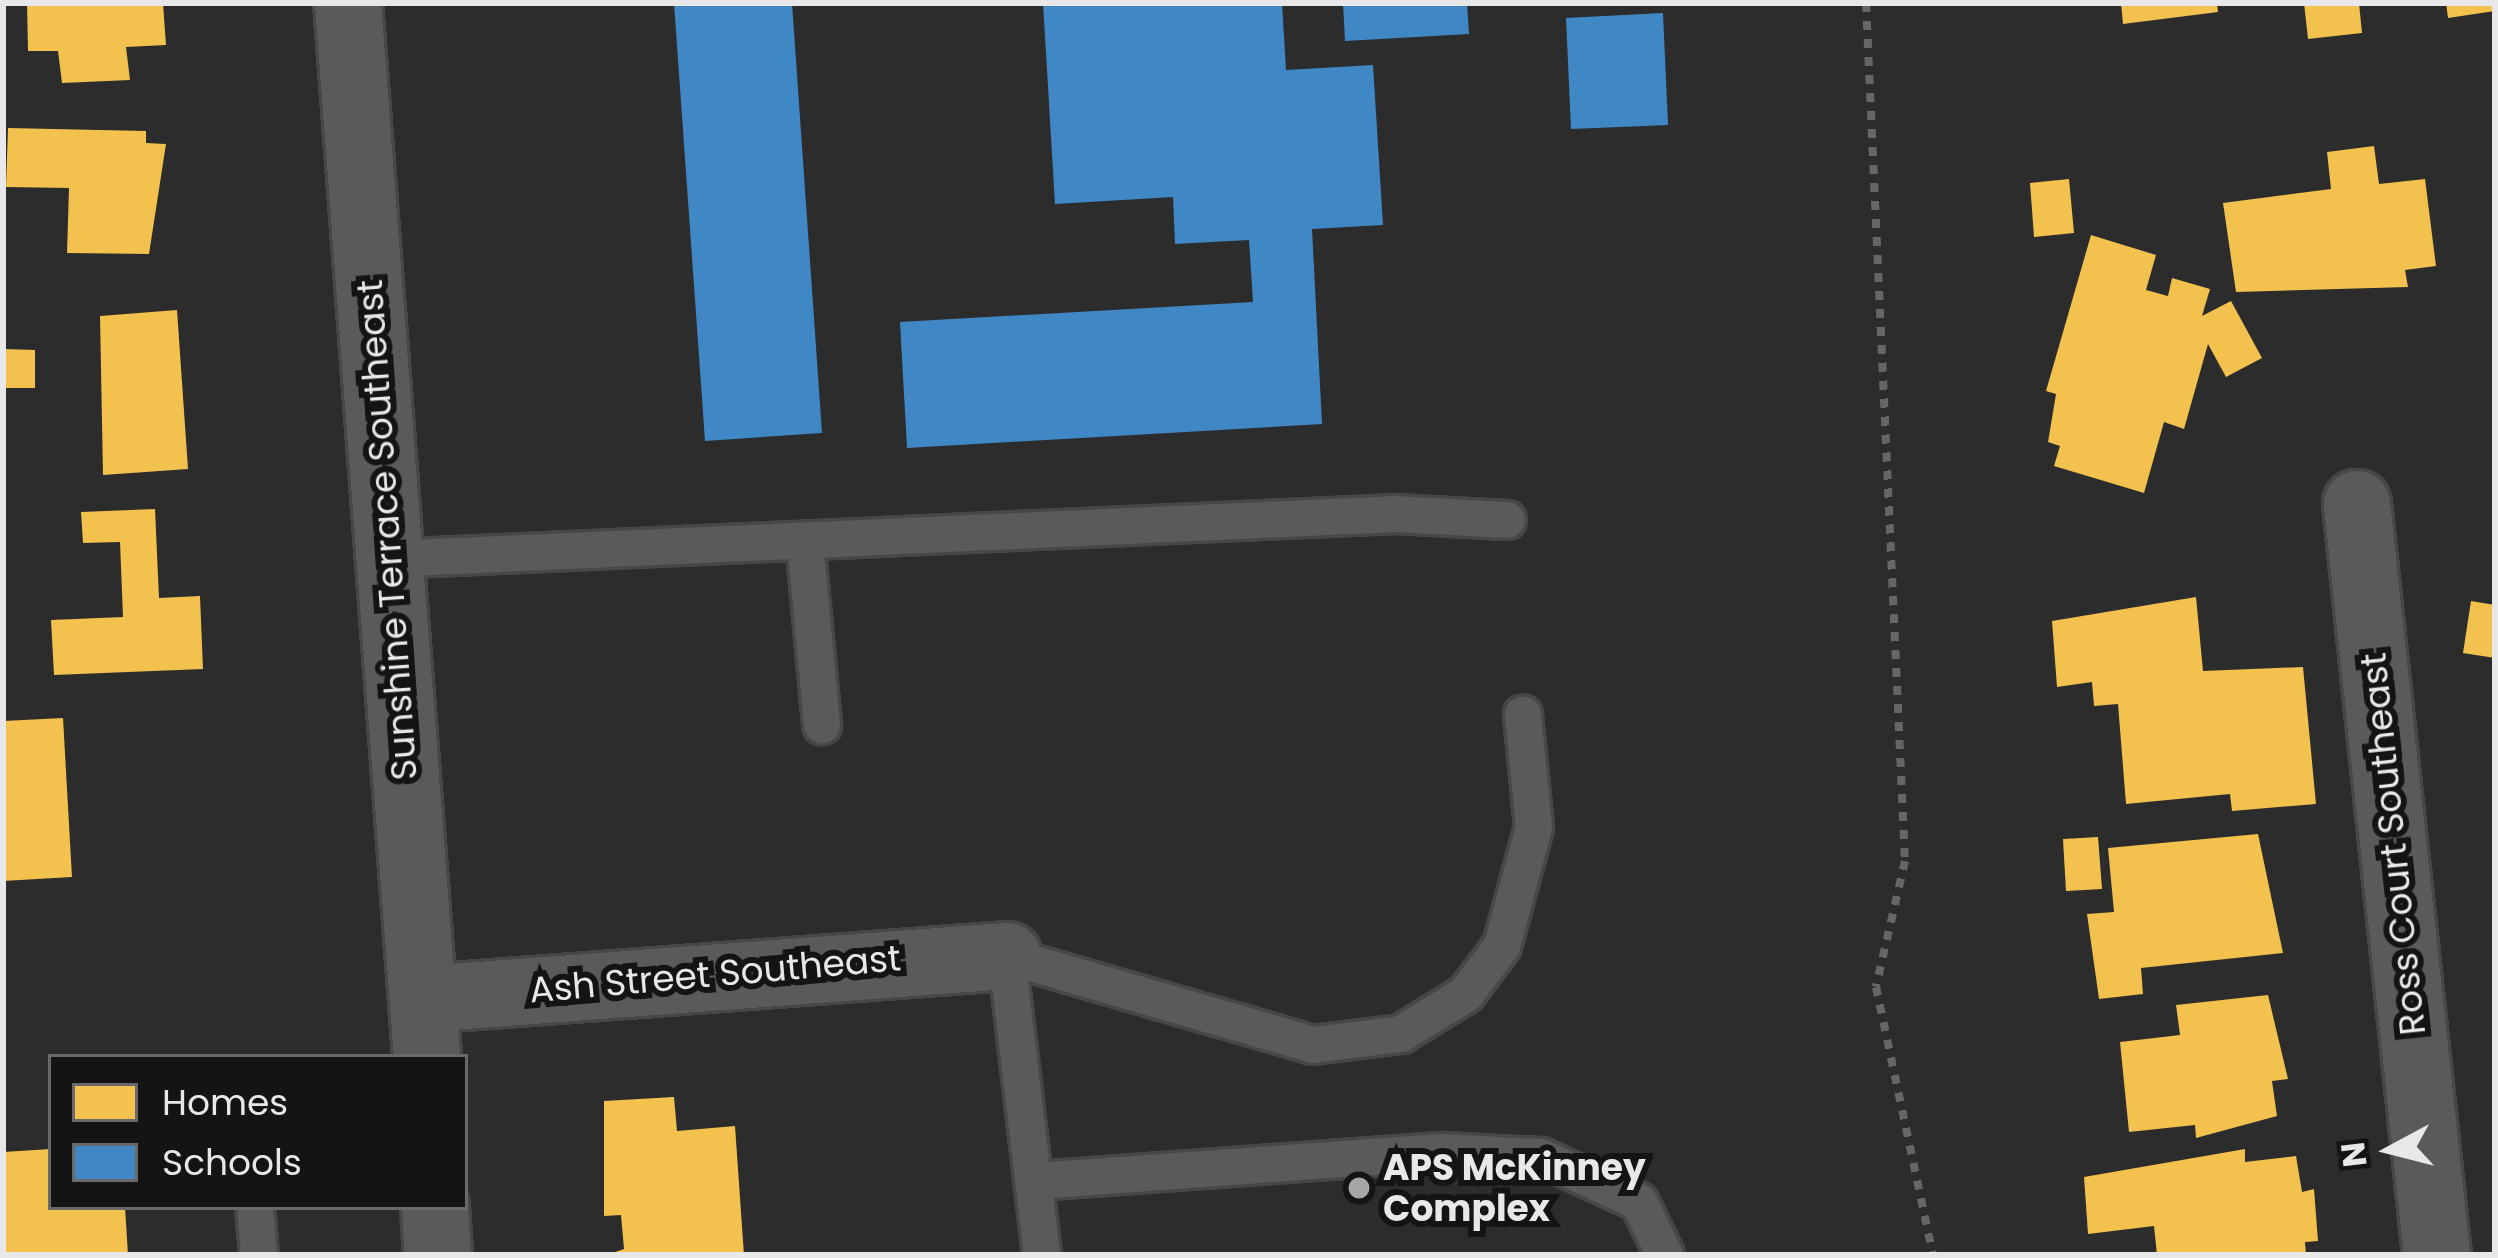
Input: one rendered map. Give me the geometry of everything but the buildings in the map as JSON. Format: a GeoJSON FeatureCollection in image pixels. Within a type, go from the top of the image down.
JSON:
{"type":"FeatureCollection","features":[{"type":"Feature","properties":{"kind":"street","name":"Sunshine Terrace Southeast"},"geometry":{"type":"LineString","coordinates":[[348,3],[425,1028]]}},
{"type":"Feature","properties":{"kind":"street","name":"Ross Court Southeast"},"geometry":{"type":"LineString","coordinates":[[2356,504],[2437,1255]]}},
{"type":"Feature","properties":{"kind":"street","name":"Ash Street Southeast"},"geometry":{"type":"LineString","coordinates":[[425,1028],[1007,956]]}},
{"type":"Feature","properties":{"kind":"street"},"geometry":{"type":"LineString","coordinates":[[435,1210],[438,1255]]}},
{"type":"Feature","properties":{"kind":"lane"},"geometry":{"type":"LineString","coordinates":[[389,559],[1394,514],[1507,520]]}},
{"type":"Feature","properties":{"kind":"lane"},"geometry":{"type":"LineString","coordinates":[[805,541],[822,724]]}},
{"type":"Feature","properties":{"kind":"lane"},"geometry":{"type":"LineString","coordinates":[[1042,1255],[1007,956],[1313,1045],[1401,1034],[1466,994],[1502,946],[1534,827],[1522,715]]}},
{"type":"Feature","properties":{"kind":"lane"},"geometry":{"type":"LineString","coordinates":[[1036,1181],[1444,1152],[1541,1157],[1639,1202],[1665,1255]]}},
{"type":"Feature","properties":{"kind":"lane"},"geometry":{"type":"LineString","coordinates":[[256,1210],[259,1255]]}},
{"type":"Feature","properties":{"kind":"path"},"geometry":{"type":"LineString","coordinates":[[1866,3],[1905,861],[1876,987],[1933,1255]]}},
{"type":"Feature","properties":{"kind":"place","name":"APS McKinney Complex"},"geometry":{"type":"Point","coordinates":[1359,1188]}}]}
